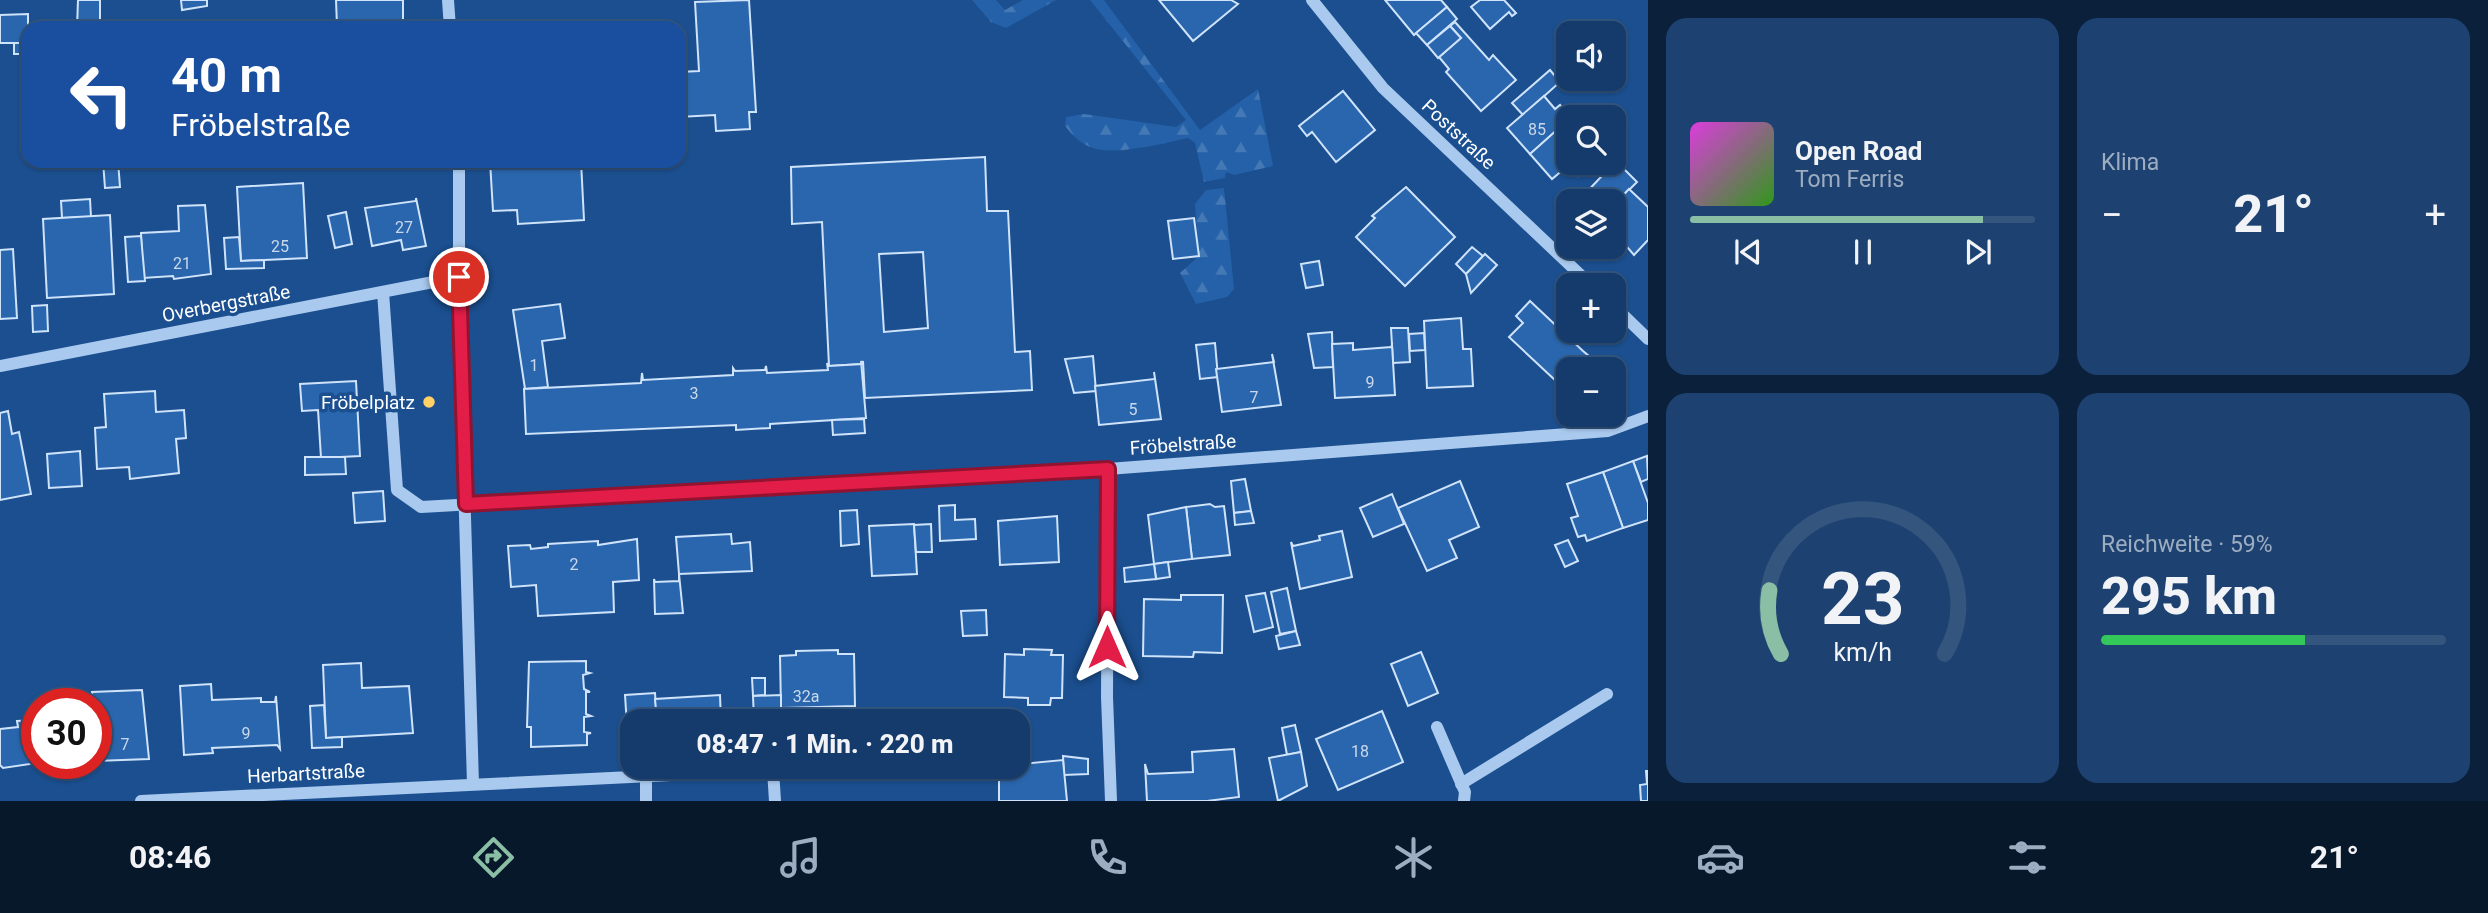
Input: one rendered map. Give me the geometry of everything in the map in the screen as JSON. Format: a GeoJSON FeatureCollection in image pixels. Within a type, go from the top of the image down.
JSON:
{"type":"FeatureCollection","features":[{"type":"Feature","properties":{"kind":"street"},"geometry":{"type":"LineString","coordinates":[[448,0],[450,21]]}},
{"type":"Feature","properties":{"kind":"street","name":"Poststraße"},"geometry":{"type":"LineString","coordinates":[[1312,0],[1382,88],[1578,273]]}},
{"type":"Feature","properties":{"kind":"street"},"geometry":{"type":"LineString","coordinates":[[458,168],[473,784]]}},
{"type":"Feature","properties":{"kind":"street","name":"Overbergstraße"},"geometry":{"type":"LineString","coordinates":[[0,366],[459,277]]}},
{"type":"Feature","properties":{"kind":"street"},"geometry":{"type":"LineString","coordinates":[[383,292],[397,489],[421,507],[466,504]]}},
{"type":"Feature","properties":{"kind":"street"},"geometry":{"type":"LineString","coordinates":[[1626,318],[1648,339]]}},
{"type":"Feature","properties":{"kind":"street","name":"Fröbelstraße"},"geometry":{"type":"LineString","coordinates":[[466,504],[1108,469],[1608,431],[1648,416]]}},
{"type":"Feature","properties":{"kind":"street"},"geometry":{"type":"LineString","coordinates":[[1108,469],[1107,697],[1111,801]]}},
{"type":"Feature","properties":{"kind":"street"},"geometry":{"type":"LineString","coordinates":[[1461,784],[1607,694]]}},
{"type":"Feature","properties":{"kind":"street"},"geometry":{"type":"LineString","coordinates":[[1437,727],[1461,784],[1464,801]]}},
{"type":"Feature","properties":{"kind":"street","name":"Herbartstraße"},"geometry":{"type":"LineString","coordinates":[[141,801],[620,777]]}},
{"type":"Feature","properties":{"kind":"street"},"geometry":{"type":"LineString","coordinates":[[646,779],[646,801]]}},
{"type":"Feature","properties":{"kind":"street","name":"Herbartstraße"},"geometry":{"type":"LineString","coordinates":[[774,779],[775,801]]}},
{"type":"Feature","properties":{"kind":"green space"},"geometry":{"type":"Polygon","coordinates":[[[972,0],[996,0],[1005,10],[1023,0],[1056,0],[1006,28],[991,22],[972,0]]]}},
{"type":"Feature","properties":{"kind":"green space"},"geometry":{"type":"Polygon","coordinates":[[[1090,0],[1104,0],[1200,130],[1258,89],[1273,166],[1234,175],[1226,172],[1225,178],[1204,182],[1195,143],[1188,138],[1111,151],[1090,147],[1076,138],[1065,126],[1066,117],[1084,114],[1176,127],[1186,120],[1090,0]]]}},
{"type":"Feature","properties":{"kind":"green space"},"geometry":{"type":"Polygon","coordinates":[[[1224,188],[1234,289],[1227,297],[1196,304],[1180,273],[1199,256],[1195,204],[1206,190],[1224,188]]]}},
{"type":"Feature","properties":{"kind":"building"},"geometry":{"type":"Polygon","coordinates":[[[78,0],[100,0],[100,21],[77,21],[78,0]]]}},
{"type":"Feature","properties":{"kind":"building"},"geometry":{"type":"Polygon","coordinates":[[[181,0],[207,0],[207,6],[182,10],[181,0]]]}},
{"type":"Feature","properties":{"kind":"building"},"geometry":{"type":"Polygon","coordinates":[[[336,0],[403,0],[403,21],[337,21],[336,0]]]}},
{"type":"Feature","properties":{"kind":"building"},"geometry":{"type":"Polygon","coordinates":[[[749,0],[756,112],[749,112],[750,129],[716,131],[715,115],[686,117],[686,72],[699,71],[695,2],[749,0]]]}},
{"type":"Feature","properties":{"kind":"building"},"geometry":{"type":"Polygon","coordinates":[[[1159,0],[1231,0],[1238,4],[1193,41],[1159,0]]]}},
{"type":"Feature","properties":{"kind":"building"},"geometry":{"type":"Polygon","coordinates":[[[1385,0],[1441,0],[1447,7],[1414,35],[1385,0]]]}},
{"type":"Feature","properties":{"kind":"building"},"geometry":{"type":"Polygon","coordinates":[[[1480,0],[1504,0],[1516,13],[1512,16],[1509,12],[1490,29],[1471,7],[1480,0]]]}},
{"type":"Feature","properties":{"kind":"building"},"geometry":{"type":"Polygon","coordinates":[[[1447,7],[1457,19],[1427,45],[1416,33],[1447,7]]]}},
{"type":"Feature","properties":{"kind":"building"},"geometry":{"type":"Polygon","coordinates":[[[28,14],[28,21],[21,21],[21,43],[0,43],[0,15],[28,14]]]}},
{"type":"Feature","properties":{"kind":"building"},"geometry":{"type":"Polygon","coordinates":[[[1455,22],[1489,60],[1493,55],[1516,80],[1481,111],[1446,72],[1449,69],[1439,57],[1461,38],[1450,26],[1455,22]]]}},
{"type":"Feature","properties":{"kind":"building"},"geometry":{"type":"Polygon","coordinates":[[[1450,26],[1461,38],[1438,58],[1427,45],[1450,26]]]}},
{"type":"Feature","properties":{"kind":"building"},"geometry":{"type":"Polygon","coordinates":[[[14,43],[21,43],[21,54],[14,54],[14,43]]]}},
{"type":"Feature","properties":{"kind":"building"},"geometry":{"type":"Polygon","coordinates":[[[1550,70],[1556,77],[1556,86],[1523,115],[1512,103],[1550,70]]]}},
{"type":"Feature","properties":{"kind":"building"},"geometry":{"type":"Polygon","coordinates":[[[1343,91],[1375,130],[1336,162],[1312,132],[1307,136],[1299,126],[1343,91]]]}},
{"type":"Feature","properties":{"kind":"building"},"geometry":{"type":"Polygon","coordinates":[[[1544,96],[1556,108],[1556,131],[1530,154],[1507,128],[1544,96]]]}},
{"type":"Feature","properties":{"kind":"building"},"geometry":{"type":"Polygon","coordinates":[[[1556,131],[1557,175],[1552,179],[1530,154],[1556,131]]]}},
{"type":"Feature","properties":{"kind":"building"},"geometry":{"type":"Polygon","coordinates":[[[985,157],[987,211],[1008,211],[1015,352],[1030,351],[1032,390],[865,398],[863,361],[862,364],[829,366],[822,222],[792,224],[791,167],[985,157]],[[923,252],[879,254],[884,332],[928,328],[923,252]]]}},
{"type":"Feature","properties":{"kind":"building"},"geometry":{"type":"Polygon","coordinates":[[[104,168],[119,168],[120,187],[105,188],[104,168]]]}},
{"type":"Feature","properties":{"kind":"building"},"geometry":{"type":"Polygon","coordinates":[[[490,168],[581,168],[584,220],[518,224],[517,210],[493,211],[490,168]]]}},
{"type":"Feature","properties":{"kind":"building"},"geometry":{"type":"Polygon","coordinates":[[[1626,171],[1637,182],[1626,193],[1626,189],[1590,189],[1603,175],[1626,175],[1626,171]]]}},
{"type":"Feature","properties":{"kind":"building"},"geometry":{"type":"Polygon","coordinates":[[[303,183],[307,258],[241,261],[237,187],[303,183]]]}},
{"type":"Feature","properties":{"kind":"building"},"geometry":{"type":"Polygon","coordinates":[[[1406,187],[1455,237],[1405,286],[1356,237],[1375,218],[1372,216],[1406,187]]]}},
{"type":"Feature","properties":{"kind":"building"},"geometry":{"type":"Polygon","coordinates":[[[1629,189],[1648,207],[1648,240],[1634,255],[1626,246],[1626,192],[1629,189]]]}},
{"type":"Feature","properties":{"kind":"building"},"geometry":{"type":"Polygon","coordinates":[[[416,198],[426,246],[403,250],[401,240],[372,246],[365,208],[416,201],[416,198]]]}},
{"type":"Feature","properties":{"kind":"building"},"geometry":{"type":"Polygon","coordinates":[[[90,199],[91,217],[62,218],[61,201],[90,199]]]}},
{"type":"Feature","properties":{"kind":"building"},"geometry":{"type":"Polygon","coordinates":[[[205,205],[211,274],[174,279],[173,276],[143,278],[141,233],[179,231],[178,206],[205,205]]]}},
{"type":"Feature","properties":{"kind":"building"},"geometry":{"type":"Polygon","coordinates":[[[346,212],[352,244],[335,248],[328,216],[346,212]]]}},
{"type":"Feature","properties":{"kind":"building"},"geometry":{"type":"Polygon","coordinates":[[[110,215],[114,294],[47,298],[43,219],[110,215]]]}},
{"type":"Feature","properties":{"kind":"building"},"geometry":{"type":"Polygon","coordinates":[[[1194,218],[1199,256],[1173,259],[1168,221],[1194,218]]]}},
{"type":"Feature","properties":{"kind":"building"},"geometry":{"type":"Polygon","coordinates":[[[141,236],[145,281],[128,282],[125,237],[141,236]]]}},
{"type":"Feature","properties":{"kind":"building"},"geometry":{"type":"Polygon","coordinates":[[[239,237],[241,261],[264,260],[264,268],[226,269],[224,238],[239,237]]]}},
{"type":"Feature","properties":{"kind":"building"},"geometry":{"type":"Polygon","coordinates":[[[1472,247],[1483,256],[1466,274],[1456,264],[1472,247]]]}},
{"type":"Feature","properties":{"kind":"building"},"geometry":{"type":"Polygon","coordinates":[[[13,249],[17,318],[0,319],[0,250],[13,249]]]}},
{"type":"Feature","properties":{"kind":"building"},"geometry":{"type":"Polygon","coordinates":[[[1485,254],[1497,265],[1471,293],[1466,274],[1485,254]]]}},
{"type":"Feature","properties":{"kind":"building"},"geometry":{"type":"Polygon","coordinates":[[[1319,261],[1323,285],[1306,288],[1301,264],[1319,261]]]}},
{"type":"Feature","properties":{"kind":"building"},"geometry":{"type":"Polygon","coordinates":[[[1530,301],[1556,326],[1556,343],[1575,343],[1590,357],[1556,357],[1556,381],[1509,337],[1523,323],[1516,316],[1530,301]]]}},
{"type":"Feature","properties":{"kind":"building"},"geometry":{"type":"Polygon","coordinates":[[[560,304],[565,338],[542,341],[548,387],[525,389],[513,310],[560,304]]]}},
{"type":"Feature","properties":{"kind":"building"},"geometry":{"type":"Polygon","coordinates":[[[47,305],[48,331],[33,332],[32,306],[47,305]]]}},
{"type":"Feature","properties":{"kind":"building"},"geometry":{"type":"Polygon","coordinates":[[[1461,318],[1463,349],[1471,349],[1473,386],[1427,388],[1424,321],[1461,318]]]}},
{"type":"Feature","properties":{"kind":"building"},"geometry":{"type":"Polygon","coordinates":[[[1391,328],[1408,328],[1410,362],[1393,363],[1391,328]]]}},
{"type":"Feature","properties":{"kind":"building"},"geometry":{"type":"Polygon","coordinates":[[[1332,332],[1333,367],[1314,368],[1308,334],[1332,332]]]}},
{"type":"Feature","properties":{"kind":"building"},"geometry":{"type":"Polygon","coordinates":[[[1424,333],[1425,350],[1410,351],[1409,334],[1424,333]]]}},
{"type":"Feature","properties":{"kind":"building"},"geometry":{"type":"Polygon","coordinates":[[[1215,343],[1218,377],[1200,379],[1196,345],[1215,343]]]}},
{"type":"Feature","properties":{"kind":"building"},"geometry":{"type":"Polygon","coordinates":[[[1353,343],[1353,350],[1392,345],[1395,395],[1335,398],[1332,344],[1353,343]]]}},
{"type":"Feature","properties":{"kind":"building"},"geometry":{"type":"Polygon","coordinates":[[[1093,356],[1096,391],[1074,393],[1065,359],[1093,356]]]}},
{"type":"Feature","properties":{"kind":"building"},"geometry":{"type":"Polygon","coordinates":[[[1273,362],[1281,405],[1222,412],[1216,369],[1273,362]]]}},
{"type":"Feature","properties":{"kind":"building"},"geometry":{"type":"Polygon","coordinates":[[[827,363],[829,366],[861,364],[866,418],[770,424],[770,428],[736,430],[736,425],[526,434],[524,389],[641,383],[642,373],[643,380],[733,375],[733,368],[735,371],[765,370],[766,366],[767,373],[828,370],[827,363]]]}},
{"type":"Feature","properties":{"kind":"building"},"geometry":{"type":"Polygon","coordinates":[[[1154,372],[1161,419],[1099,425],[1095,386],[1155,379],[1154,372]]]}},
{"type":"Feature","properties":{"kind":"building"},"geometry":{"type":"Polygon","coordinates":[[[356,381],[360,456],[321,458],[318,410],[302,411],[300,384],[356,381]]]}},
{"type":"Feature","properties":{"kind":"building"},"geometry":{"type":"Polygon","coordinates":[[[155,391],[156,412],[184,410],[186,438],[176,439],[179,473],[130,479],[129,467],[97,469],[95,428],[106,427],[104,394],[155,391]]]}},
{"type":"Feature","properties":{"kind":"building"},"geometry":{"type":"Polygon","coordinates":[[[8,411],[12,434],[19,432],[31,494],[0,500],[0,413],[8,411]]]}},
{"type":"Feature","properties":{"kind":"building"},"geometry":{"type":"Polygon","coordinates":[[[864,419],[865,433],[833,435],[832,420],[864,419]]]}},
{"type":"Feature","properties":{"kind":"building"},"geometry":{"type":"Polygon","coordinates":[[[80,451],[82,486],[49,488],[47,454],[80,451]]]}},
{"type":"Feature","properties":{"kind":"building"},"geometry":{"type":"Polygon","coordinates":[[[1647,456],[1648,479],[1641,482],[1633,461],[1647,456]]]}},
{"type":"Feature","properties":{"kind":"building"},"geometry":{"type":"Polygon","coordinates":[[[305,457],[345,457],[346,474],[305,475],[305,457]]]}},
{"type":"Feature","properties":{"kind":"building"},"geometry":{"type":"Polygon","coordinates":[[[1633,461],[1648,503],[1648,520],[1623,528],[1603,472],[1633,461]]]}},
{"type":"Feature","properties":{"kind":"building"},"geometry":{"type":"Polygon","coordinates":[[[1603,472],[1623,528],[1587,541],[1585,535],[1578,537],[1571,518],[1578,516],[1567,484],[1603,472]]]}},
{"type":"Feature","properties":{"kind":"building"},"geometry":{"type":"Polygon","coordinates":[[[1245,479],[1251,511],[1234,513],[1231,481],[1245,479]]]}},
{"type":"Feature","properties":{"kind":"building"},"geometry":{"type":"Polygon","coordinates":[[[1460,481],[1479,527],[1449,540],[1457,558],[1427,571],[1398,508],[1460,481]]]}},
{"type":"Feature","properties":{"kind":"building"},"geometry":{"type":"Polygon","coordinates":[[[383,491],[385,521],[355,523],[353,493],[383,491]]]}},
{"type":"Feature","properties":{"kind":"building"},"geometry":{"type":"Polygon","coordinates":[[[1392,494],[1404,524],[1373,537],[1360,508],[1392,494]]]}},
{"type":"Feature","properties":{"kind":"building"},"geometry":{"type":"Polygon","coordinates":[[[1210,504],[1215,507],[1224,506],[1230,555],[1192,559],[1186,507],[1210,504]]]}},
{"type":"Feature","properties":{"kind":"building"},"geometry":{"type":"Polygon","coordinates":[[[955,505],[955,520],[975,519],[976,539],[940,541],[939,506],[955,505]]]}},
{"type":"Feature","properties":{"kind":"building"},"geometry":{"type":"Polygon","coordinates":[[[1186,507],[1192,559],[1154,564],[1148,515],[1186,507]]]}},
{"type":"Feature","properties":{"kind":"building"},"geometry":{"type":"Polygon","coordinates":[[[857,510],[859,544],[841,546],[840,511],[857,510]]]}},
{"type":"Feature","properties":{"kind":"building"},"geometry":{"type":"Polygon","coordinates":[[[1251,511],[1254,523],[1235,525],[1234,513],[1251,511]]]}},
{"type":"Feature","properties":{"kind":"building"},"geometry":{"type":"Polygon","coordinates":[[[1057,516],[1059,562],[1000,565],[998,521],[1057,516]]]}},
{"type":"Feature","properties":{"kind":"building"},"geometry":{"type":"Polygon","coordinates":[[[914,524],[917,574],[872,576],[869,526],[914,524]]]}},
{"type":"Feature","properties":{"kind":"building"},"geometry":{"type":"Polygon","coordinates":[[[931,524],[932,552],[916,552],[914,525],[931,524]]]}},
{"type":"Feature","properties":{"kind":"building"},"geometry":{"type":"Polygon","coordinates":[[[1342,531],[1352,577],[1300,589],[1291,542],[1293,546],[1320,540],[1319,536],[1342,531]]]}},
{"type":"Feature","properties":{"kind":"building"},"geometry":{"type":"Polygon","coordinates":[[[731,534],[732,544],[750,542],[752,571],[679,574],[676,537],[731,534]]]}},
{"type":"Feature","properties":{"kind":"building"},"geometry":{"type":"Polygon","coordinates":[[[637,539],[639,580],[613,582],[614,612],[538,616],[536,585],[511,587],[508,546],[530,545],[531,549],[548,547],[548,544],[598,541],[598,545],[637,539]]]}},
{"type":"Feature","properties":{"kind":"building"},"geometry":{"type":"Polygon","coordinates":[[[1568,540],[1578,561],[1565,567],[1555,545],[1568,540]]]}},
{"type":"Feature","properties":{"kind":"building"},"geometry":{"type":"Polygon","coordinates":[[[1168,562],[1170,577],[1156,579],[1154,564],[1168,562]]]}},
{"type":"Feature","properties":{"kind":"building"},"geometry":{"type":"Polygon","coordinates":[[[1154,564],[1156,579],[1125,582],[1124,568],[1154,564]]]}},
{"type":"Feature","properties":{"kind":"building"},"geometry":{"type":"Polygon","coordinates":[[[679,574],[683,613],[655,614],[654,579],[655,582],[679,581],[679,574]]]}},
{"type":"Feature","properties":{"kind":"building"},"geometry":{"type":"Polygon","coordinates":[[[1287,588],[1296,631],[1280,634],[1271,592],[1287,588]]]}},
{"type":"Feature","properties":{"kind":"building"},"geometry":{"type":"Polygon","coordinates":[[[1265,593],[1273,627],[1254,632],[1246,596],[1265,593]]]}},
{"type":"Feature","properties":{"kind":"building"},"geometry":{"type":"Polygon","coordinates":[[[1181,595],[1223,595],[1222,653],[1194,652],[1193,657],[1143,656],[1144,599],[1181,600],[1181,595]]]}},
{"type":"Feature","properties":{"kind":"building"},"geometry":{"type":"Polygon","coordinates":[[[986,610],[987,635],[963,636],[961,611],[986,610]]]}},
{"type":"Feature","properties":{"kind":"building"},"geometry":{"type":"Polygon","coordinates":[[[1296,631],[1300,645],[1279,649],[1276,636],[1296,631]]]}},
{"type":"Feature","properties":{"kind":"building"},"geometry":{"type":"Polygon","coordinates":[[[1024,649],[1052,650],[1051,655],[1063,655],[1062,698],[1051,698],[1050,705],[1028,705],[1028,698],[1004,697],[1005,654],[1024,655],[1024,649]]]}},
{"type":"Feature","properties":{"kind":"building"},"geometry":{"type":"Polygon","coordinates":[[[838,650],[838,654],[854,654],[855,706],[781,708],[780,656],[796,655],[796,651],[838,650]]]}},
{"type":"Feature","properties":{"kind":"building"},"geometry":{"type":"Polygon","coordinates":[[[1421,652],[1438,693],[1408,706],[1391,664],[1421,652]]]}},
{"type":"Feature","properties":{"kind":"building"},"geometry":{"type":"Polygon","coordinates":[[[586,661],[586,672],[590,673],[583,675],[584,689],[590,692],[586,692],[586,714],[591,716],[584,717],[584,732],[591,733],[587,734],[587,745],[531,747],[531,727],[527,727],[529,662],[586,661]]]}},
{"type":"Feature","properties":{"kind":"building"},"geometry":{"type":"Polygon","coordinates":[[[361,663],[362,688],[409,686],[413,733],[326,738],[323,665],[361,663]]]}},
{"type":"Feature","properties":{"kind":"building"},"geometry":{"type":"Polygon","coordinates":[[[752,678],[765,678],[765,695],[753,696],[752,678]]]}},
{"type":"Feature","properties":{"kind":"building"},"geometry":{"type":"Polygon","coordinates":[[[211,684],[212,700],[261,698],[261,702],[275,702],[276,696],[280,749],[277,745],[212,748],[213,753],[184,755],[180,686],[211,684]]]}},
{"type":"Feature","properties":{"kind":"building"},"geometry":{"type":"Polygon","coordinates":[[[142,690],[149,759],[112,760],[112,691],[142,690]]]}},
{"type":"Feature","properties":{"kind":"building"},"geometry":{"type":"Polygon","coordinates":[[[655,693],[656,709],[626,709],[625,695],[655,693]]]}},
{"type":"Feature","properties":{"kind":"building"},"geometry":{"type":"Polygon","coordinates":[[[720,695],[721,709],[656,709],[655,699],[720,695]]]}},
{"type":"Feature","properties":{"kind":"building"},"geometry":{"type":"Polygon","coordinates":[[[781,695],[781,709],[754,709],[753,696],[781,695]]]}},
{"type":"Feature","properties":{"kind":"building"},"geometry":{"type":"Polygon","coordinates":[[[324,705],[326,738],[342,737],[342,747],[312,748],[310,706],[324,705]]]}},
{"type":"Feature","properties":{"kind":"building"},"geometry":{"type":"Polygon","coordinates":[[[1382,711],[1403,762],[1338,790],[1316,739],[1382,711]]]}},
{"type":"Feature","properties":{"kind":"building"},"geometry":{"type":"Polygon","coordinates":[[[17,721],[21,721],[21,765],[3,768],[0,765],[0,729],[18,727],[17,721]]]}},
{"type":"Feature","properties":{"kind":"building"},"geometry":{"type":"Polygon","coordinates":[[[1295,725],[1301,752],[1287,755],[1282,728],[1295,725]]]}},
{"type":"Feature","properties":{"kind":"building"},"geometry":{"type":"Polygon","coordinates":[[[1234,749],[1239,797],[1207,801],[1147,801],[1145,764],[1148,774],[1193,772],[1192,752],[1234,749]]]}},
{"type":"Feature","properties":{"kind":"building"},"geometry":{"type":"Polygon","coordinates":[[[1301,752],[1307,786],[1278,801],[1269,758],[1301,752]]]}},
{"type":"Feature","properties":{"kind":"building"},"geometry":{"type":"Polygon","coordinates":[[[1063,756],[1088,759],[1088,774],[1064,775],[1063,756]]]}},
{"type":"Feature","properties":{"kind":"building"},"geometry":{"type":"Polygon","coordinates":[[[1063,760],[1067,801],[999,801],[999,779],[1030,779],[1030,763],[1063,760]]]}},
{"type":"Feature","properties":{"kind":"building"},"geometry":{"type":"Polygon","coordinates":[[[1648,771],[1648,801],[1641,801],[1640,785],[1647,784],[1648,771]]]}},
{"type":"Feature","properties":{"kind":"place","name":"Fröbelplatz"},"geometry":{"type":"Point","coordinates":[429,402]}},
{"type":"Feature","properties":{"kind":"route"},"geometry":{"type":"LineString","coordinates":[[459,277],[466,504],[1108,469],[1107,647]]}}]}
